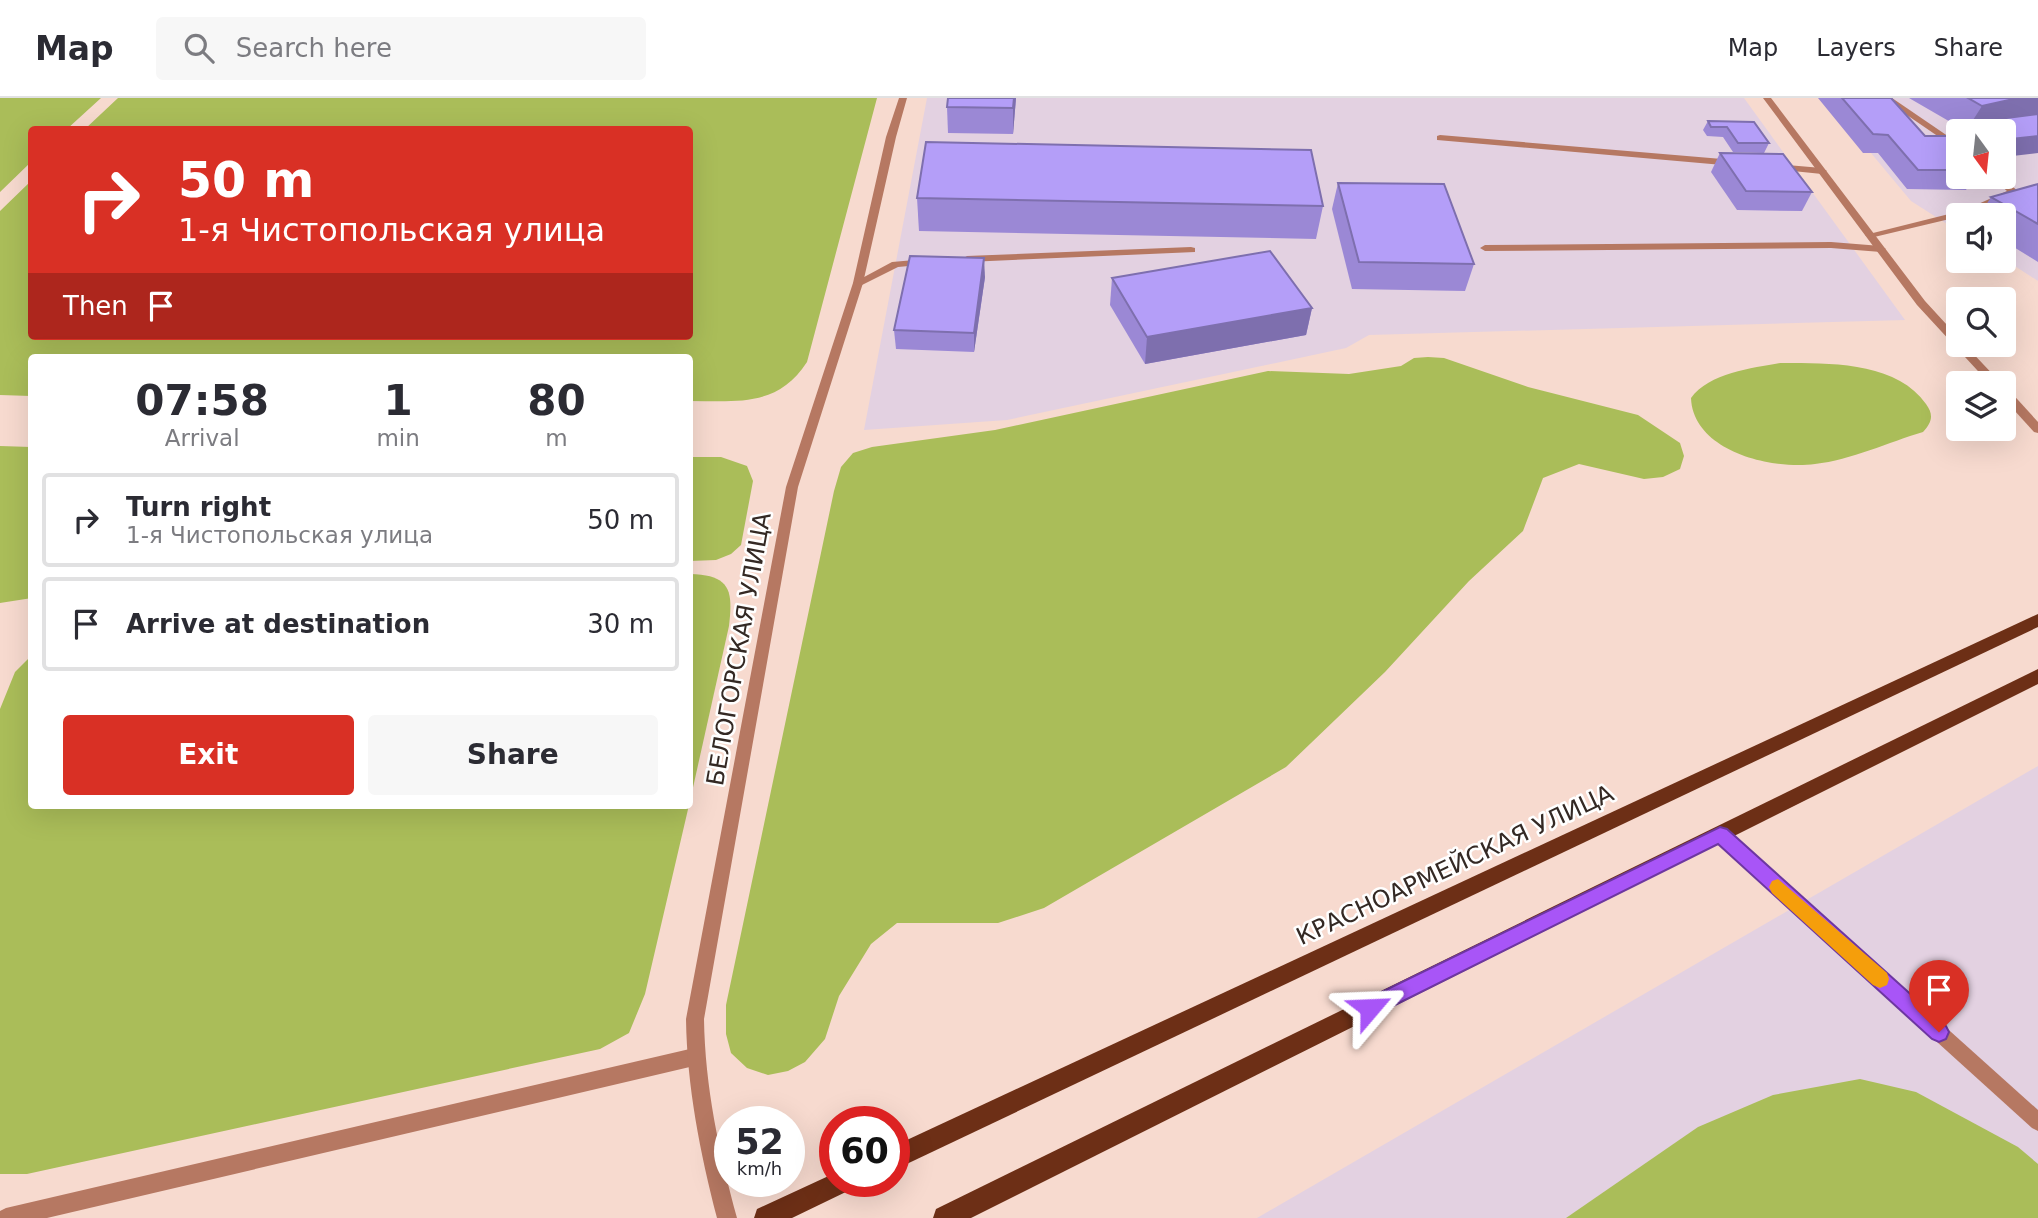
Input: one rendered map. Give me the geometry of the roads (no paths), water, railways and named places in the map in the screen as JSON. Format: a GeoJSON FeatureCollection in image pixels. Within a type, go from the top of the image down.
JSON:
{"type":"FeatureCollection","features":[{"type":"Feature","properties":{"kind":"main road","name":"КРАСНОАРМЕЙСКАЯ УЛИЦА"},"geometry":{"type":"LineString","coordinates":[[910,1150],[2038,620]]}},
{"type":"Feature","properties":{"kind":"main road"},"geometry":{"type":"LineString","coordinates":[[945,1218],[2038,676]]}},
{"type":"Feature","properties":{"kind":"main road"},"geometry":{"type":"LineString","coordinates":[[766,1218],[819,1193]]}},
{"type":"Feature","properties":{"kind":"street","name":"БЕЛОГОРСКАЯ УЛИЦА"},"geometry":{"type":"LineString","coordinates":[[727,1218],[714,1170],[694,1057],[695,1019],[792,487],[858,283],[891,136],[903,98]]}},
{"type":"Feature","properties":{"kind":"street"},"geometry":{"type":"LineString","coordinates":[[1767,98],[1921,303],[1946,330]]}},
{"type":"Feature","properties":{"kind":"street"},"geometry":{"type":"LineString","coordinates":[[1886,98],[1946,139]]}},
{"type":"Feature","properties":{"kind":"street"},"geometry":{"type":"LineString","coordinates":[[1440,138],[1740,164]]}},
{"type":"Feature","properties":{"kind":"street"},"geometry":{"type":"LineString","coordinates":[[1768,166],[1822,171]]}},
{"type":"Feature","properties":{"kind":"street"},"geometry":{"type":"LineString","coordinates":[[1870,234],[1968,212],[2014,192],[2010,189]]}},
{"type":"Feature","properties":{"kind":"street"},"geometry":{"type":"LineString","coordinates":[[1485,248],[1831,246],[1881,250]]}},
{"type":"Feature","properties":{"kind":"street"},"geometry":{"type":"LineString","coordinates":[[957,260],[1191,250]]}},
{"type":"Feature","properties":{"kind":"street"},"geometry":{"type":"LineString","coordinates":[[858,283],[896,264],[932,262]]}},
{"type":"Feature","properties":{"kind":"street"},"geometry":{"type":"LineString","coordinates":[[1971,357],[1984,371]]}},
{"type":"Feature","properties":{"kind":"street"},"geometry":{"type":"LineString","coordinates":[[2016,406],[2038,429]]}},
{"type":"Feature","properties":{"kind":"street"},"geometry":{"type":"LineString","coordinates":[[1720,835],[2038,1122]]}},
{"type":"Feature","properties":{"kind":"street"},"geometry":{"type":"LineString","coordinates":[[6,1218],[694,1057]]}}]}
